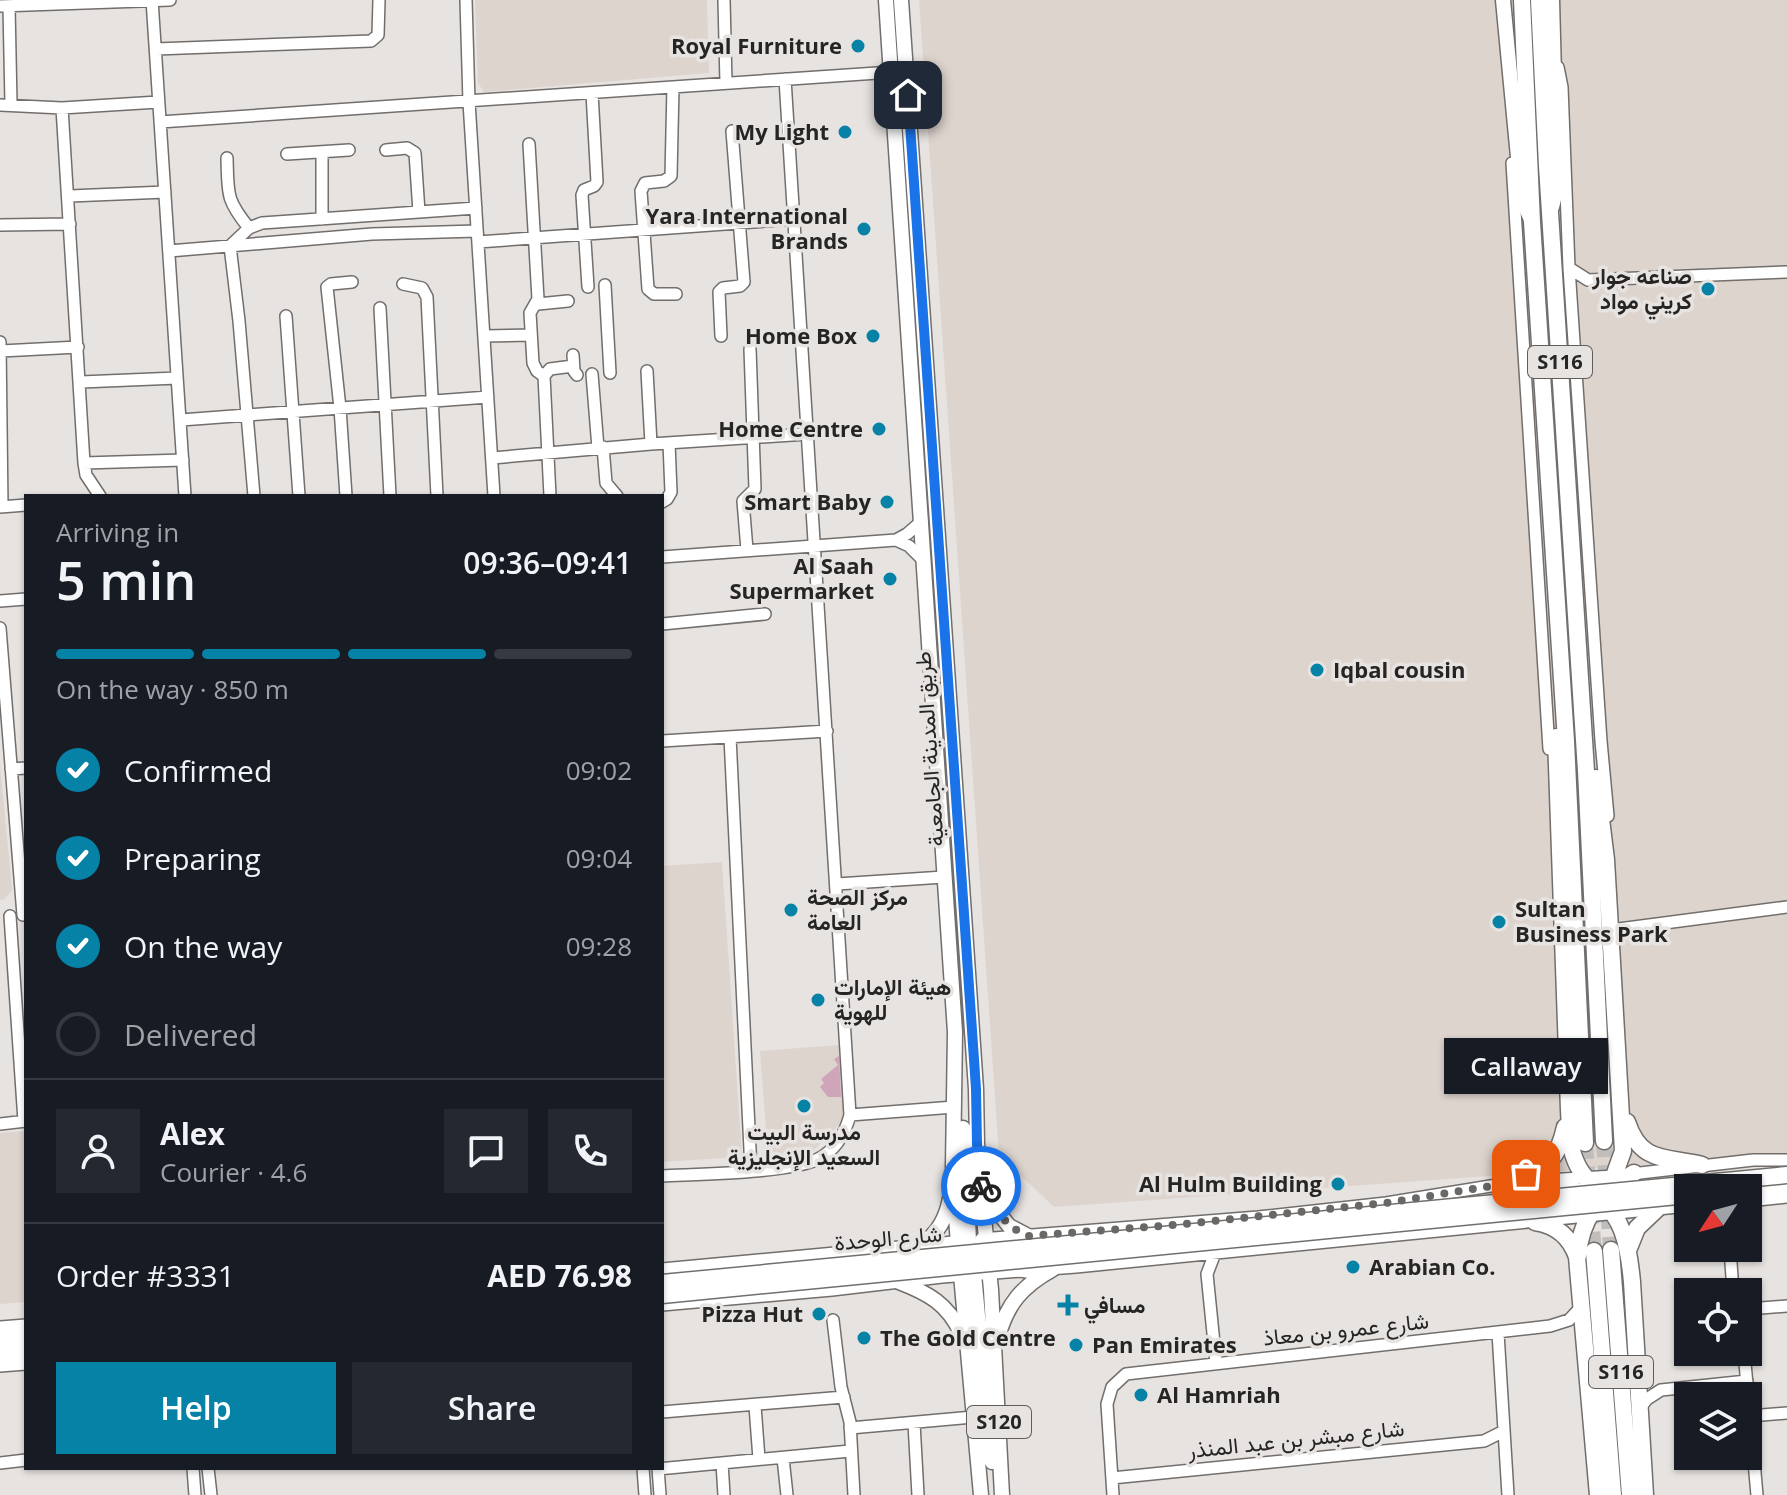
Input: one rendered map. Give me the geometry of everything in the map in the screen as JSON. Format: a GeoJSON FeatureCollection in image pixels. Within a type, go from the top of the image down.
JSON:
{"type":"FeatureCollection","features":[{"type":"Feature","properties":{"kind":"highway","name":"S116"},"geometry":{"type":"LineString","coordinates":[[1522,0],[1532,222],[1566,741],[1585,1143]]}},
{"type":"Feature","properties":{"kind":"highway","name":"S116"},"geometry":{"type":"LineString","coordinates":[[1539,0],[1583,723],[1604,1141]]}},
{"type":"Feature","properties":{"kind":"highway"},"geometry":{"type":"LineString","coordinates":[[1560,667],[1556,782],[1572,1148],[1584,1172],[1616,1218],[1629,1248],[1646,1490]]}},
{"type":"Feature","properties":{"kind":"highway"},"geometry":{"type":"LineString","coordinates":[[1578,1262],[1586,1221],[1600,1195],[1623,1171],[1606,860],[1593,752],[1583,723]]}},
{"type":"Feature","properties":{"kind":"highway"},"geometry":{"type":"LineString","coordinates":[[1622,1109],[1631,1134],[1646,1153],[1702,1165]]}},
{"type":"Feature","properties":{"kind":"highway"},"geometry":{"type":"LineString","coordinates":[[1511,1183],[1543,1167],[1555,1156],[1569,1110]]}},
{"type":"Feature","properties":{"kind":"highway"},"geometry":{"type":"LineString","coordinates":[[1584,1172],[1599,1175],[1623,1171]]}},
{"type":"Feature","properties":{"kind":"highway","name":"شارع الوحدة"},"geometry":{"type":"LineString","coordinates":[[664,1283],[1787,1175]]}},
{"type":"Feature","properties":{"kind":"highway"},"geometry":{"type":"LineString","coordinates":[[1511,1183],[1562,1187],[1658,1208]]}},
{"type":"Feature","properties":{"kind":"highway"},"geometry":{"type":"LineString","coordinates":[[1762,1189],[1787,1187]]}},
{"type":"Feature","properties":{"kind":"highway"},"geometry":{"type":"LineString","coordinates":[[1534,1221],[1600,1195]]}},
{"type":"Feature","properties":{"kind":"highway","name":"شارع الوحدة"},"geometry":{"type":"LineString","coordinates":[[664,1295],[1674,1196]]}},
{"type":"Feature","properties":{"kind":"highway"},"geometry":{"type":"LineString","coordinates":[[1629,1248],[1637,1228],[1658,1208]]}},
{"type":"Feature","properties":{"kind":"highway"},"geometry":{"type":"LineString","coordinates":[[1586,1221],[1616,1218]]}},
{"type":"Feature","properties":{"kind":"highway"},"geometry":{"type":"LineString","coordinates":[[1534,1221],[1563,1233],[1573,1246],[1578,1262],[1597,1491]]}},
{"type":"Feature","properties":{"kind":"highway","name":"S116"},"geometry":{"type":"LineString","coordinates":[[1613,1495],[1602,1251],[1630,1495]]}},
{"type":"Feature","properties":{"kind":"highway"},"geometry":{"type":"LineString","coordinates":[[0,1339],[24,1337]]}},
{"type":"Feature","properties":{"kind":"highway"},"geometry":{"type":"LineString","coordinates":[[0,1355],[24,1353]]}},
{"type":"Feature","properties":{"kind":"main road","name":"طريق المدينة الجامعية"},"geometry":{"type":"LineString","coordinates":[[886,0],[955,1032],[953,1166],[963,1241]]}},
{"type":"Feature","properties":{"kind":"main road","name":"طريق المدينة الجامعية"},"geometry":{"type":"LineString","coordinates":[[901,0],[976,1089],[977,1144],[986,1239],[965,1340],[981,1495]]}},
{"type":"Feature","properties":{"kind":"main road"},"geometry":{"type":"LineString","coordinates":[[1503,0],[1522,199],[1532,222]]}},
{"type":"Feature","properties":{"kind":"main road"},"geometry":{"type":"LineString","coordinates":[[1550,212],[1557,187],[1552,0]]}},
{"type":"Feature","properties":{"kind":"main road"},"geometry":{"type":"LineString","coordinates":[[954,1084],[962,1115],[963,1241],[978,1271],[992,1462],[1002,1491]]}},
{"type":"Feature","properties":{"kind":"main road"},"geometry":{"type":"LineString","coordinates":[[921,1244],[932,1236],[946,1215],[953,1166]]}},
{"type":"Feature","properties":{"kind":"main road"},"geometry":{"type":"LineString","coordinates":[[981,1191],[1009,1226],[1028,1236]]}},
{"type":"Feature","properties":{"kind":"main road"},"geometry":{"type":"LineString","coordinates":[[995,1349],[1003,1318],[1012,1301],[1032,1281],[1053,1269]]}},
{"type":"Feature","properties":{"kind":"main road","name":"طريق المدينة الجامعية"},"geometry":{"type":"LineString","coordinates":[[978,1271],[995,1349],[1002,1491]]}},
{"type":"Feature","properties":{"kind":"main road"},"geometry":{"type":"LineString","coordinates":[[978,1271],[1029,1271]]}},
{"type":"Feature","properties":{"kind":"main road"},"geometry":{"type":"LineString","coordinates":[[899,1282],[934,1297],[952,1317],[965,1340]]}},
{"type":"Feature","properties":{"kind":"street"},"geometry":{"type":"LineString","coordinates":[[152,0],[185,494]]}},
{"type":"Feature","properties":{"kind":"street"},"geometry":{"type":"LineString","coordinates":[[158,102],[62,108],[6,104],[4,6],[170,0]]}},
{"type":"Feature","properties":{"kind":"street"},"geometry":{"type":"LineString","coordinates":[[156,49],[371,41],[378,35],[379,0]]}},
{"type":"Feature","properties":{"kind":"street"},"geometry":{"type":"LineString","coordinates":[[466,0],[469,102],[494,494]]}},
{"type":"Feature","properties":{"kind":"street"},"geometry":{"type":"LineString","coordinates":[[724,0],[726,83]]}},
{"type":"Feature","properties":{"kind":"street"},"geometry":{"type":"LineString","coordinates":[[1507,51],[1506,89],[1545,661],[1555,897],[1563,918]]}},
{"type":"Feature","properties":{"kind":"street"},"geometry":{"type":"LineString","coordinates":[[1556,64],[1563,101],[1569,268],[1601,741],[1610,830],[1606,860]]}},
{"type":"Feature","properties":{"kind":"street"},"geometry":{"type":"LineString","coordinates":[[160,122],[892,72]]}},
{"type":"Feature","properties":{"kind":"street"},"geometry":{"type":"LineString","coordinates":[[664,1176],[805,1164],[818,1159],[839,1141],[850,1115],[785,79]]}},
{"type":"Feature","properties":{"kind":"street"},"geometry":{"type":"LineString","coordinates":[[673,87],[672,173],[667,180],[648,182],[642,188],[649,291],[654,294],[676,294]]}},
{"type":"Feature","properties":{"kind":"street"},"geometry":{"type":"LineString","coordinates":[[588,287],[582,192],[597,182],[592,93]]}},
{"type":"Feature","properties":{"kind":"street"},"geometry":{"type":"LineString","coordinates":[[62,108],[70,196],[84,463],[86,475],[99,494]]}},
{"type":"Feature","properties":{"kind":"street"},"geometry":{"type":"LineString","coordinates":[[721,336],[719,292],[744,282],[732,131]]}},
{"type":"Feature","properties":{"kind":"street"},"geometry":{"type":"LineString","coordinates":[[529,144],[538,304]]}},
{"type":"Feature","properties":{"kind":"street"},"geometry":{"type":"LineString","coordinates":[[386,150],[407,148],[415,153],[419,212]]}},
{"type":"Feature","properties":{"kind":"street"},"geometry":{"type":"LineString","coordinates":[[287,154],[349,150]]}},
{"type":"Feature","properties":{"kind":"street"},"geometry":{"type":"LineString","coordinates":[[322,152],[322,219]]}},
{"type":"Feature","properties":{"kind":"street"},"geometry":{"type":"LineString","coordinates":[[227,158],[229,199],[249,228]]}},
{"type":"Feature","properties":{"kind":"street"},"geometry":{"type":"LineString","coordinates":[[70,196],[165,192]]}},
{"type":"Feature","properties":{"kind":"street"},"geometry":{"type":"LineString","coordinates":[[230,246],[249,228],[262,223],[476,208]]}},
{"type":"Feature","properties":{"kind":"street"},"geometry":{"type":"LineString","coordinates":[[169,251],[372,234],[534,238],[794,219]]}},
{"type":"Feature","properties":{"kind":"street"},"geometry":{"type":"LineString","coordinates":[[0,225],[70,224]]}},
{"type":"Feature","properties":{"kind":"street"},"geometry":{"type":"LineString","coordinates":[[230,246],[254,494]]}},
{"type":"Feature","properties":{"kind":"street"},"geometry":{"type":"LineString","coordinates":[[1569,268],[1588,280],[1787,272]]}},
{"type":"Feature","properties":{"kind":"street"},"geometry":{"type":"LineString","coordinates":[[1572,296],[1588,280]]}},
{"type":"Feature","properties":{"kind":"street"},"geometry":{"type":"LineString","coordinates":[[346,494],[327,287],[352,282]]}},
{"type":"Feature","properties":{"kind":"street"},"geometry":{"type":"LineString","coordinates":[[403,284],[418,286],[427,297],[437,494]]}},
{"type":"Feature","properties":{"kind":"street"},"geometry":{"type":"LineString","coordinates":[[605,285],[610,373]]}},
{"type":"Feature","properties":{"kind":"street"},"geometry":{"type":"LineString","coordinates":[[544,376],[533,363],[531,311],[538,304],[568,301]]}},
{"type":"Feature","properties":{"kind":"street"},"geometry":{"type":"LineString","coordinates":[[380,308],[390,494]]}},
{"type":"Feature","properties":{"kind":"street"},"geometry":{"type":"LineString","coordinates":[[286,316],[299,494]]}},
{"type":"Feature","properties":{"kind":"street"},"geometry":{"type":"LineString","coordinates":[[484,336],[531,335]]}},
{"type":"Feature","properties":{"kind":"street"},"geometry":{"type":"LineString","coordinates":[[0,342],[1,507],[24,505]]}},
{"type":"Feature","properties":{"kind":"street"},"geometry":{"type":"LineString","coordinates":[[1,351],[78,347]]}},
{"type":"Feature","properties":{"kind":"street"},"geometry":{"type":"LineString","coordinates":[[747,550],[743,501],[754,491],[750,349]]}},
{"type":"Feature","properties":{"kind":"street"},"geometry":{"type":"LineString","coordinates":[[550,494],[544,376],[550,369],[574,365]]}},
{"type":"Feature","properties":{"kind":"street"},"geometry":{"type":"LineString","coordinates":[[647,371],[651,444]]}},
{"type":"Feature","properties":{"kind":"street"},"geometry":{"type":"LineString","coordinates":[[592,374],[606,483],[615,494]]}},
{"type":"Feature","properties":{"kind":"street"},"geometry":{"type":"LineString","coordinates":[[81,382],[177,378]]}},
{"type":"Feature","properties":{"kind":"street"},"geometry":{"type":"LineString","coordinates":[[181,420],[488,397]]}},
{"type":"Feature","properties":{"kind":"street"},"geometry":{"type":"LineString","coordinates":[[492,458],[808,434]]}},
{"type":"Feature","properties":{"kind":"street"},"geometry":{"type":"LineString","coordinates":[[664,501],[671,492],[669,443]]}},
{"type":"Feature","properties":{"kind":"street"},"geometry":{"type":"LineString","coordinates":[[84,463],[183,460]]}},
{"type":"Feature","properties":{"kind":"street"},"geometry":{"type":"LineString","coordinates":[[664,557],[896,540],[922,521]]}},
{"type":"Feature","properties":{"kind":"street"},"geometry":{"type":"LineString","coordinates":[[896,540],[909,546],[924,561]]}},
{"type":"Feature","properties":{"kind":"street"},"geometry":{"type":"LineString","coordinates":[[0,601],[24,599]]}},
{"type":"Feature","properties":{"kind":"street"},"geometry":{"type":"LineString","coordinates":[[664,624],[765,614]]}},
{"type":"Feature","properties":{"kind":"street"},"geometry":{"type":"LineString","coordinates":[[0,628],[24,904]]}},
{"type":"Feature","properties":{"kind":"street"},"geometry":{"type":"LineString","coordinates":[[664,741],[827,731]]}},
{"type":"Feature","properties":{"kind":"street"},"geometry":{"type":"LineString","coordinates":[[730,737],[751,1170]]}},
{"type":"Feature","properties":{"kind":"street"},"geometry":{"type":"LineString","coordinates":[[11,769],[24,768]]}},
{"type":"Feature","properties":{"kind":"street"},"geometry":{"type":"LineString","coordinates":[[837,884],[944,877]]}},
{"type":"Feature","properties":{"kind":"street"},"geometry":{"type":"LineString","coordinates":[[1611,930],[1787,907]]}},
{"type":"Feature","properties":{"kind":"street"},"geometry":{"type":"LineString","coordinates":[[5,916],[20,982],[24,1093]]}},
{"type":"Feature","properties":{"kind":"street"},"geometry":{"type":"LineString","coordinates":[[850,1115],[954,1107]]}},
{"type":"Feature","properties":{"kind":"street"},"geometry":{"type":"LineString","coordinates":[[0,1124],[24,1121]]}},
{"type":"Feature","properties":{"kind":"street"},"geometry":{"type":"LineString","coordinates":[[1623,1171],[1787,1160]]}},
{"type":"Feature","properties":{"kind":"street"},"geometry":{"type":"LineString","coordinates":[[664,1269],[921,1244],[1174,1225],[1386,1203],[1584,1172]]}},
{"type":"Feature","properties":{"kind":"street"},"geometry":{"type":"LineString","coordinates":[[1762,1200],[1787,1197]]}},
{"type":"Feature","properties":{"kind":"street"},"geometry":{"type":"LineString","coordinates":[[1616,1218],[1674,1207]]}},
{"type":"Feature","properties":{"kind":"street"},"geometry":{"type":"LineString","coordinates":[[1029,1271],[1534,1221],[1586,1221]]}},
{"type":"Feature","properties":{"kind":"street"},"geometry":{"type":"LineString","coordinates":[[1215,1253],[1207,1274],[1216,1363]]}},
{"type":"Feature","properties":{"kind":"street"},"geometry":{"type":"LineString","coordinates":[[1190,1256],[1207,1274]]}},
{"type":"Feature","properties":{"kind":"street"},"geometry":{"type":"LineString","coordinates":[[664,1305],[899,1282],[978,1271]]}},
{"type":"Feature","properties":{"kind":"street","name":"شارع عمرو بن معاذ"},"geometry":{"type":"LineString","coordinates":[[1112,1478],[1107,1404],[1118,1379],[1135,1371],[1560,1324],[1569,1320],[1583,1305]]}},
{"type":"Feature","properties":{"kind":"street"},"geometry":{"type":"LineString","coordinates":[[1762,1308],[1787,1306]]}},
{"type":"Feature","properties":{"kind":"street"},"geometry":{"type":"LineString","coordinates":[[833,1320],[850,1428],[854,1495]]}},
{"type":"Feature","properties":{"kind":"street"},"geometry":{"type":"LineString","coordinates":[[0,1327],[24,1325]]}},
{"type":"Feature","properties":{"kind":"street"},"geometry":{"type":"LineString","coordinates":[[1498,1333],[1508,1495]]}},
{"type":"Feature","properties":{"kind":"street"},"geometry":{"type":"LineString","coordinates":[[0,1366],[24,1364]]}},
{"type":"Feature","properties":{"kind":"street"},"geometry":{"type":"LineString","coordinates":[[1640,1408],[1661,1390],[1747,1381],[1745,1366]]}},
{"type":"Feature","properties":{"kind":"street"},"geometry":{"type":"LineString","coordinates":[[1638,1372],[1647,1384],[1661,1390]]}},
{"type":"Feature","properties":{"kind":"street"},"geometry":{"type":"LineString","coordinates":[[664,1412],[844,1397]]}},
{"type":"Feature","properties":{"kind":"street"},"geometry":{"type":"LineString","coordinates":[[755,1406],[759,1459]]}},
{"type":"Feature","properties":{"kind":"street"},"geometry":{"type":"LineString","coordinates":[[1762,1415],[1787,1413]]}},
{"type":"Feature","properties":{"kind":"street"},"geometry":{"type":"LineString","coordinates":[[850,1428],[973,1417]]}},
{"type":"Feature","properties":{"kind":"street"},"geometry":{"type":"LineString","coordinates":[[914,1423],[918,1495]]}},
{"type":"Feature","properties":{"kind":"street","name":"شارع مبشر بن عبد المنذر"},"geometry":{"type":"LineString","coordinates":[[1112,1478],[1484,1441],[1504,1431]]}},
{"type":"Feature","properties":{"kind":"street"},"geometry":{"type":"LineString","coordinates":[[1484,1441],[1506,1453]]}},
{"type":"Feature","properties":{"kind":"street"},"geometry":{"type":"LineString","coordinates":[[664,1468],[850,1451]]}},
{"type":"Feature","properties":{"kind":"street"},"geometry":{"type":"LineString","coordinates":[[783,1458],[787,1495]]}},
{"type":"Feature","properties":{"kind":"street"},"geometry":{"type":"LineString","coordinates":[[0,1463],[24,1460]]}},
{"type":"Feature","properties":{"kind":"street"},"geometry":{"type":"LineString","coordinates":[[722,1463],[724,1495]]}},
{"type":"Feature","properties":{"kind":"street"},"geometry":{"type":"LineString","coordinates":[[193,1470],[195,1495]]}},
{"type":"Feature","properties":{"kind":"street"},"geometry":{"type":"LineString","coordinates":[[208,1470],[211,1495]]}},
{"type":"Feature","properties":{"kind":"street"},"geometry":{"type":"LineString","coordinates":[[643,1470],[645,1495]]}},
{"type":"Feature","properties":{"kind":"street"},"geometry":{"type":"LineString","coordinates":[[658,1470],[660,1495]]}},
{"type":"Feature","properties":{"kind":"street"},"geometry":{"type":"LineString","coordinates":[[1755,1470],[1757,1495]]}},
{"type":"Feature","properties":{"kind":"street"},"geometry":{"type":"LineString","coordinates":[[1112,1478],[1113,1495]]}},
{"type":"Feature","properties":{"kind":"shaded area"},"geometry":{"type":"Polygon","coordinates":[[[475,0],[707,0],[709,73],[484,92],[478,83],[475,0]]]}},
{"type":"Feature","properties":{"kind":"shaded area"},"geometry":{"type":"Polygon","coordinates":[[[919,0],[1787,0],[1787,1155],[1054,1207],[999,1155],[919,0]]]}},
{"type":"Feature","properties":{"kind":"shaded area"},"geometry":{"type":"Polygon","coordinates":[[[0,764],[12,890],[5,899],[0,900],[0,764]]]}},
{"type":"Feature","properties":{"kind":"shaded area"},"geometry":{"type":"Polygon","coordinates":[[[722,862],[742,1157],[664,1162],[664,866],[722,862]]]}},
{"type":"Feature","properties":{"kind":"shaded area","name":"مدرسة البيت السعيد الإنجليزية"},"geometry":{"type":"Polygon","coordinates":[[[839,1045],[845,1119],[809,1155],[768,1157],[760,1051],[839,1045]]]}},
{"type":"Feature","properties":{"kind":"shaded area"},"geometry":{"type":"Polygon","coordinates":[[[839,1056],[841,1097],[828,1097],[820,1087],[824,1083],[821,1079],[838,1065],[834,1059],[839,1056]]]}},
{"type":"Feature","properties":{"kind":"shaded area"},"geometry":{"type":"Polygon","coordinates":[[[24,1131],[24,1302],[0,1304],[0,1133],[24,1131]]]}},
{"type":"Feature","properties":{"kind":"tunnel"},"geometry":{"type":"LineString","coordinates":[[1604,1141],[1611,1250]]}},
{"type":"Feature","properties":{"kind":"tunnel"},"geometry":{"type":"LineString","coordinates":[[1585,1143],[1588,1185]]}},
{"type":"Feature","properties":{"kind":"tunnel"},"geometry":{"type":"LineString","coordinates":[[1590,1208],[1594,1251]]}},
{"type":"Feature","properties":{"kind":"way so far"},"geometry":{"type":"LineString","coordinates":[[981,1186],[981,1191],[1003,1220],[1028,1236],[1174,1225],[1413,1200],[1504,1184],[1526,1174]]}},
{"type":"Feature","properties":{"kind":"place","name":"Royal Furniture"},"geometry":{"type":"Point","coordinates":[858,46]}},
{"type":"Feature","properties":{"kind":"place","name":"My Light"},"geometry":{"type":"Point","coordinates":[845,132]}},
{"type":"Feature","properties":{"kind":"place","name":"Yara International Brands"},"geometry":{"type":"Point","coordinates":[864,229]}},
{"type":"Feature","properties":{"kind":"place","name":"صناعه جوار كريني مواد"},"geometry":{"type":"Point","coordinates":[1708,289]}},
{"type":"Feature","properties":{"kind":"place","name":"Home Box"},"geometry":{"type":"Point","coordinates":[873,336]}},
{"type":"Feature","properties":{"kind":"place","name":"Home Centre"},"geometry":{"type":"Point","coordinates":[879,429]}},
{"type":"Feature","properties":{"kind":"place","name":"Smart Baby"},"geometry":{"type":"Point","coordinates":[887,502]}},
{"type":"Feature","properties":{"kind":"place","name":"Al Saah Supermarket"},"geometry":{"type":"Point","coordinates":[890,579]}},
{"type":"Feature","properties":{"kind":"place","name":"Iqbal cousin"},"geometry":{"type":"Point","coordinates":[1317,670]}},
{"type":"Feature","properties":{"kind":"place","name":"مركز الصحة العامة"},"geometry":{"type":"Point","coordinates":[791,910]}},
{"type":"Feature","properties":{"kind":"place","name":"Sultan Business Park"},"geometry":{"type":"Point","coordinates":[1499,922]}},
{"type":"Feature","properties":{"kind":"place","name":"هيئة الإمارات للهوية"},"geometry":{"type":"Point","coordinates":[818,1000]}},
{"type":"Feature","properties":{"kind":"place","name":"مدرسة البيت السعيد الإنجليزية"},"geometry":{"type":"Point","coordinates":[804,1106]}},
{"type":"Feature","properties":{"kind":"place","name":"Callaway"},"geometry":{"type":"Point","coordinates":[1526,1174]}},
{"type":"Feature","properties":{"kind":"place","name":"Al Hulm Building"},"geometry":{"type":"Point","coordinates":[1338,1184]}},
{"type":"Feature","properties":{"kind":"place","name":"Arabian Co."},"geometry":{"type":"Point","coordinates":[1353,1267]}},
{"type":"Feature","properties":{"kind":"place","name":"مسافي"},"geometry":{"type":"Point","coordinates":[1068,1305]}},
{"type":"Feature","properties":{"kind":"place","name":"Pizza Hut"},"geometry":{"type":"Point","coordinates":[819,1314]}},
{"type":"Feature","properties":{"kind":"place","name":"The Gold Centre"},"geometry":{"type":"Point","coordinates":[864,1338]}},
{"type":"Feature","properties":{"kind":"place","name":"Pan Emirates"},"geometry":{"type":"Point","coordinates":[1076,1345]}},
{"type":"Feature","properties":{"kind":"place","name":"Al Hamriah"},"geometry":{"type":"Point","coordinates":[1141,1395]}},
{"type":"Feature","properties":{"kind":"route"},"geometry":{"type":"LineString","coordinates":[[908,95],[981,1186]]}}]}
